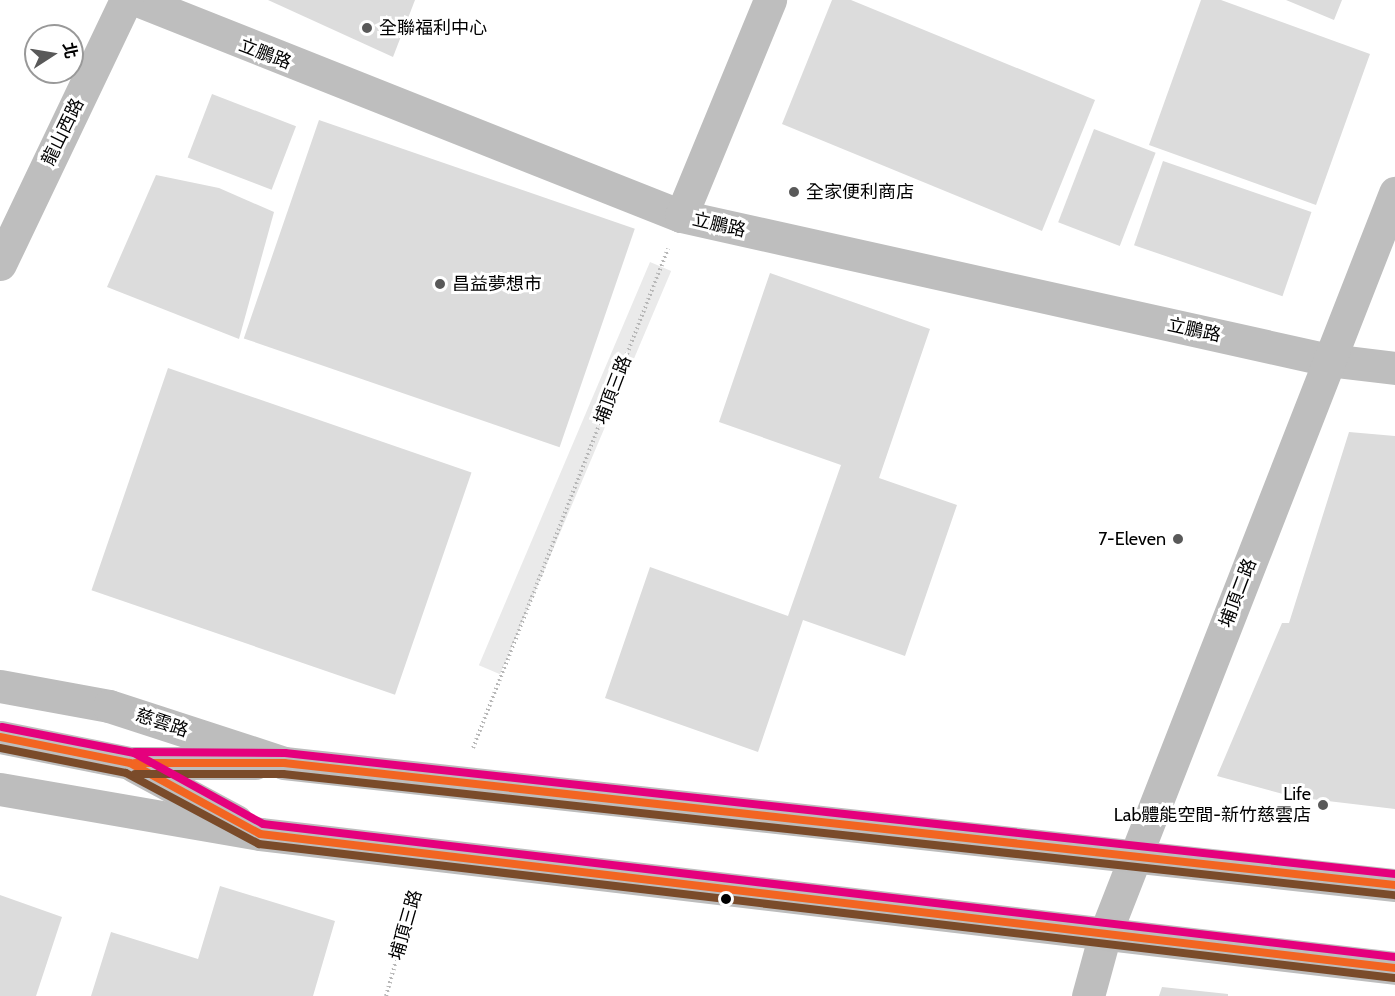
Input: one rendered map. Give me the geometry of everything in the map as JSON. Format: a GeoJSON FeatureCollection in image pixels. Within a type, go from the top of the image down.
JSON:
{"type":"FeatureCollection","features":[{"type":"Feature","properties":{"kind":"main road","name":"慈雲路"},"geometry":{"type":"LineString","coordinates":[[0,686],[109,706],[284,763],[1395,885]]}},
{"type":"Feature","properties":{"kind":"main road"},"geometry":{"type":"LineString","coordinates":[[130,763],[284,763]]}},
{"type":"Feature","properties":{"kind":"main road"},"geometry":{"type":"LineString","coordinates":[[130,763],[260,834]]}},
{"type":"Feature","properties":{"kind":"main road"},"geometry":{"type":"LineString","coordinates":[[0,789],[260,834],[1395,968]]}},
{"type":"Feature","properties":{"kind":"street","name":"龍山西路"},"geometry":{"type":"LineString","coordinates":[[0,264],[126,0]]}},
{"type":"Feature","properties":{"kind":"street","name":"立鵬路"},"geometry":{"type":"LineString","coordinates":[[137,0],[681,216],[1329,360],[1395,368]]}},
{"type":"Feature","properties":{"kind":"street"},"geometry":{"type":"LineString","coordinates":[[681,216],[770,0]]}},
{"type":"Feature","properties":{"kind":"street","name":"埔頂二路"},"geometry":{"type":"LineString","coordinates":[[1088,996],[1105,934],[1395,193]]}},
{"type":"Feature","properties":{"kind":"street"},"geometry":{"type":"LineString","coordinates":[[0,737],[130,763]]}},
{"type":"Feature","properties":{"kind":"path","name":"埔頂三路"},"geometry":{"type":"LineString","coordinates":[[460,782],[681,216]]}},
{"type":"Feature","properties":{"kind":"path","name":"埔頂三路"},"geometry":{"type":"LineString","coordinates":[[386,996],[426,854]]}},
{"type":"Feature","properties":{"kind":"shaded area"},"geometry":{"type":"Polygon","coordinates":[[[650,262],[671,271],[500,674],[479,665],[650,262]]]}},
{"type":"Feature","properties":{"kind":"building","name":"全聯福利中心"},"geometry":{"type":"Polygon","coordinates":[[[268,0],[415,0],[393,57],[268,0]]]}},
{"type":"Feature","properties":{"kind":"building"},"geometry":{"type":"Polygon","coordinates":[[[832,0],[851,0],[1095,100],[1042,231],[782,124],[832,0]]]}},
{"type":"Feature","properties":{"kind":"building"},"geometry":{"type":"Polygon","coordinates":[[[1201,0],[1221,0],[1370,54],[1316,205],[1149,145],[1201,0]]]}},
{"type":"Feature","properties":{"kind":"building"},"geometry":{"type":"Polygon","coordinates":[[[1286,0],[1342,0],[1334,20],[1286,0]]]}},
{"type":"Feature","properties":{"kind":"building"},"geometry":{"type":"Polygon","coordinates":[[[212,94],[296,126],[272,190],[188,157],[212,94]]]}},
{"type":"Feature","properties":{"kind":"building","name":"昌益夢想市"},"geometry":{"type":"Polygon","coordinates":[[[319,120],[635,229],[560,447],[244,338],[319,120]]]}},
{"type":"Feature","properties":{"kind":"building"},"geometry":{"type":"Polygon","coordinates":[[[1094,129],[1156,153],[1120,246],[1058,222],[1094,129]]]}},
{"type":"Feature","properties":{"kind":"building"},"geometry":{"type":"Polygon","coordinates":[[[1163,161],[1311,212],[1282,296],[1134,245],[1163,161]]]}},
{"type":"Feature","properties":{"kind":"building"},"geometry":{"type":"Polygon","coordinates":[[[156,175],[219,188],[274,212],[239,339],[107,287],[156,175]]]}},
{"type":"Feature","properties":{"kind":"building"},"geometry":{"type":"Polygon","coordinates":[[[770,273],[930,329],[879,478],[957,505],[905,656],[803,620],[758,752],[605,698],[650,567],[788,616],[841,465],[719,422],[770,273]]]}},
{"type":"Feature","properties":{"kind":"building"},"geometry":{"type":"Polygon","coordinates":[[[168,368],[472,473],[395,695],[91,590],[168,368]]]}},
{"type":"Feature","properties":{"kind":"building"},"geometry":{"type":"Polygon","coordinates":[[[1349,432],[1395,436],[1395,809],[1294,797],[1217,776],[1282,623],[1289,623],[1349,432]]]}},
{"type":"Feature","properties":{"kind":"building"},"geometry":{"type":"Polygon","coordinates":[[[220,886],[335,921],[313,996],[91,996],[111,932],[198,959],[220,886]]]}},
{"type":"Feature","properties":{"kind":"building"},"geometry":{"type":"Polygon","coordinates":[[[0,895],[62,917],[36,996],[0,996],[0,895]]]}},
{"type":"Feature","properties":{"kind":"building"},"geometry":{"type":"Polygon","coordinates":[[[1162,987],[1228,994],[1228,996],[1159,996],[1162,987]]]}},
{"type":"Feature","properties":{"kind":"transit line"},"geometry":{"type":"LineString","coordinates":[[2,727],[134,753],[263,824],[1395,957]]}},
{"type":"Feature","properties":{"kind":"transit line"},"geometry":{"type":"LineString","coordinates":[[0,737],[130,763],[260,834],[1395,968]]}},
{"type":"Feature","properties":{"kind":"transit line"},"geometry":{"type":"LineString","coordinates":[[0,748],[126,773],[259,844],[1394,978]]}},
{"type":"Feature","properties":{"kind":"transit line"},"geometry":{"type":"LineString","coordinates":[[135,752],[285,753],[1395,874]]}},
{"type":"Feature","properties":{"kind":"transit line"},"geometry":{"type":"LineString","coordinates":[[135,763],[284,763],[1395,885]]}},
{"type":"Feature","properties":{"kind":"transit line"},"geometry":{"type":"LineString","coordinates":[[135,774],[283,774],[1394,895]]}},
{"type":"Feature","properties":{"kind":"place","name":"全聯福利中心"},"geometry":{"type":"Point","coordinates":[367,28]}},
{"type":"Feature","properties":{"kind":"place","name":"全家便利商店"},"geometry":{"type":"Point","coordinates":[794,192]}},
{"type":"Feature","properties":{"kind":"place","name":"昌益夢想市"},"geometry":{"type":"Point","coordinates":[440,284]}},
{"type":"Feature","properties":{"kind":"place","name":"7-Eleven"},"geometry":{"type":"Point","coordinates":[1178,539]}},
{"type":"Feature","properties":{"kind":"place","name":"Life Lab體能空間-新竹慈雲店"},"geometry":{"type":"Point","coordinates":[1323,805]}}]}
